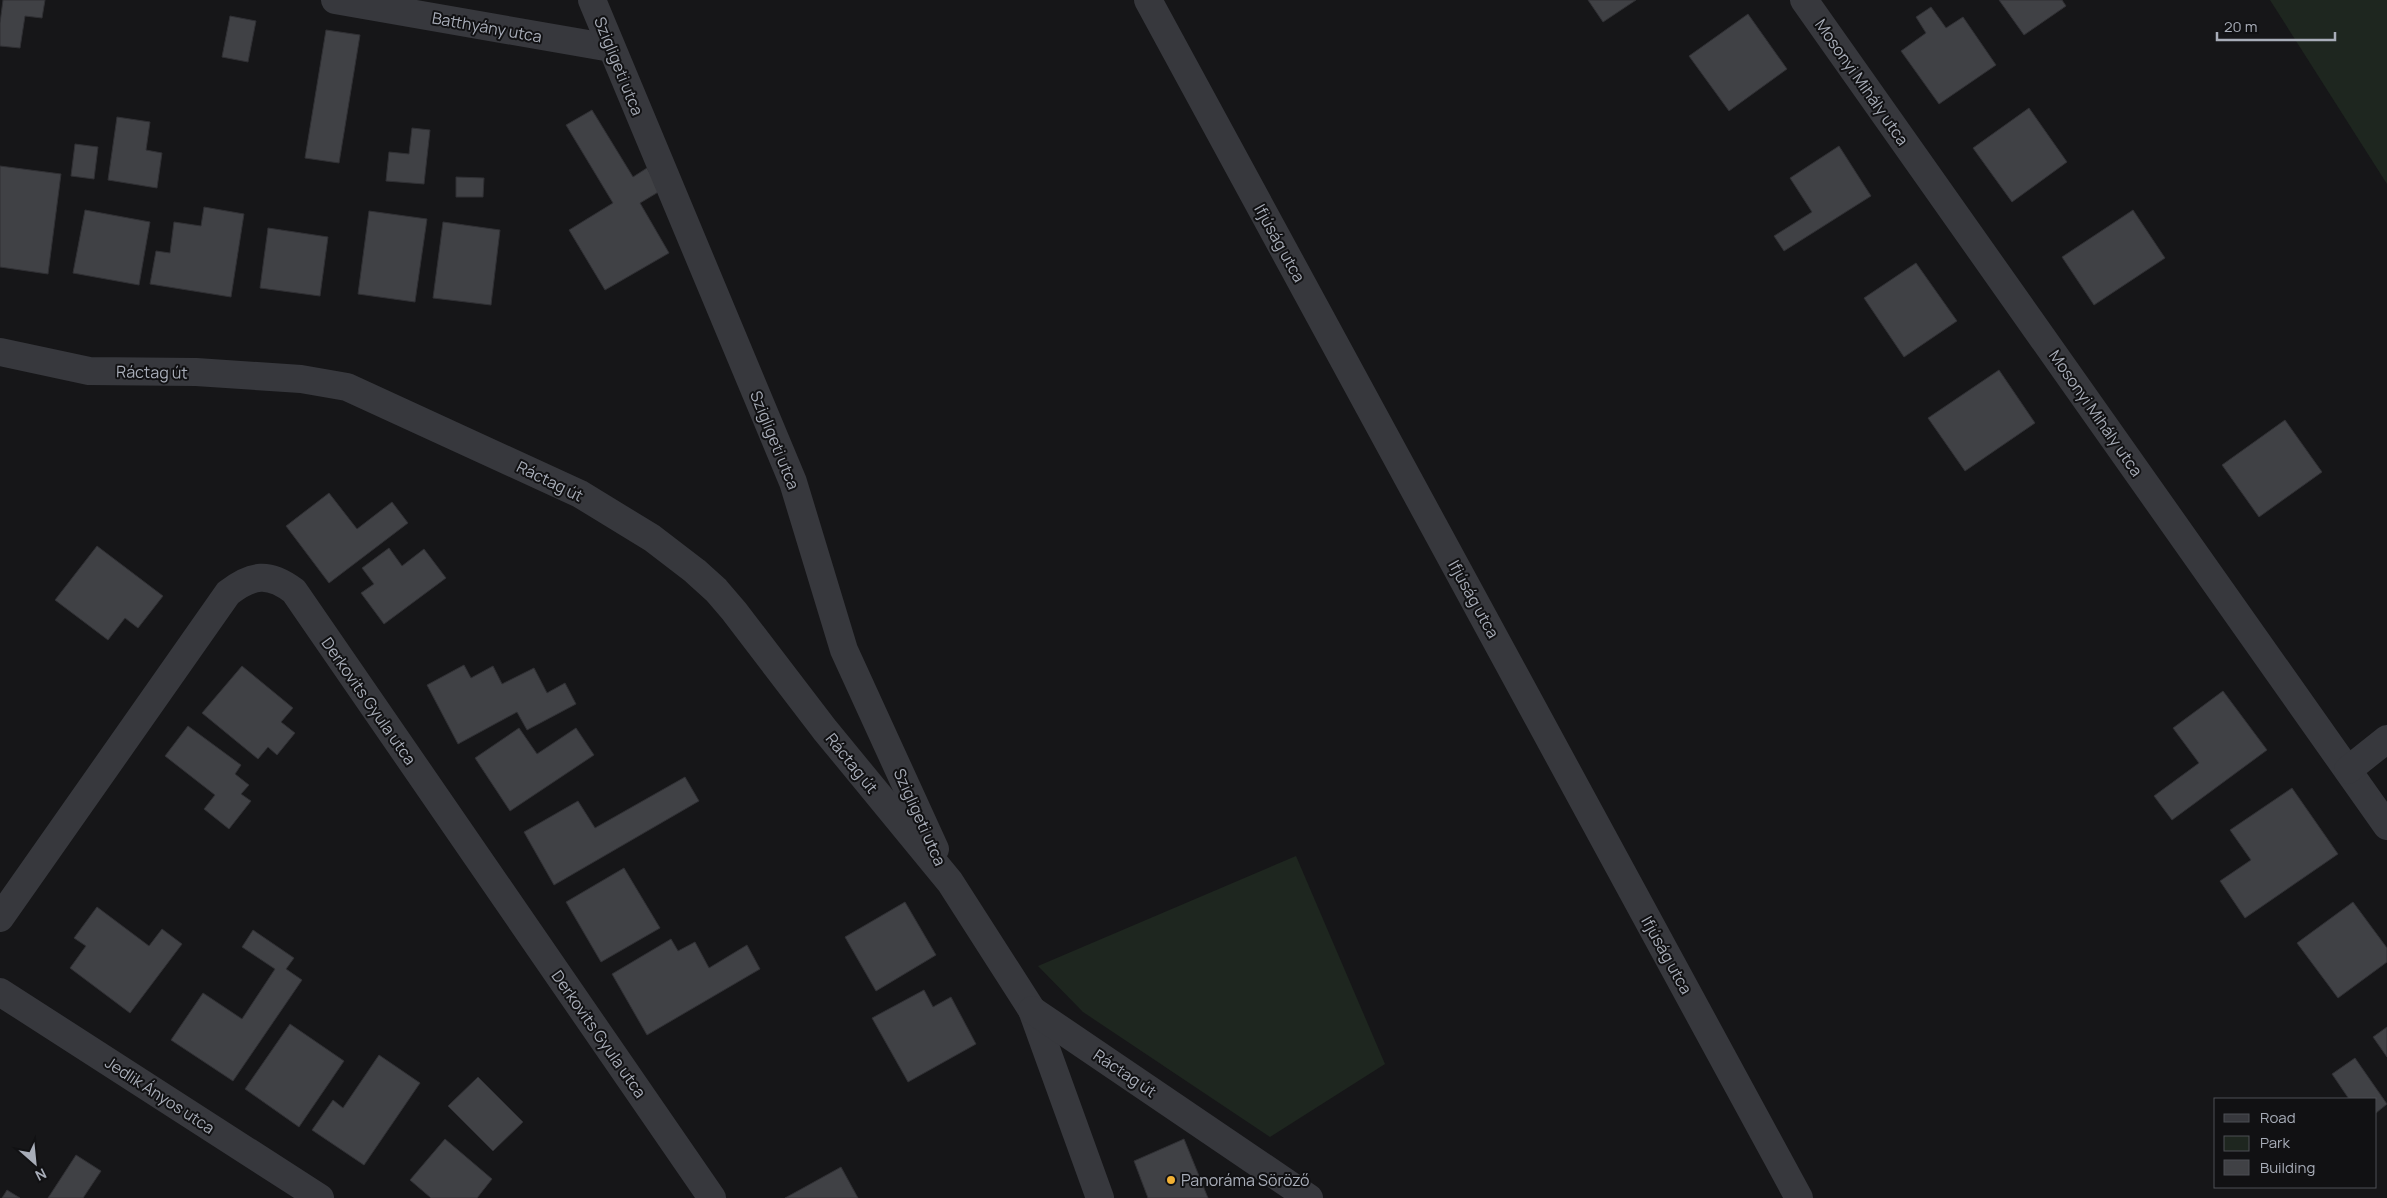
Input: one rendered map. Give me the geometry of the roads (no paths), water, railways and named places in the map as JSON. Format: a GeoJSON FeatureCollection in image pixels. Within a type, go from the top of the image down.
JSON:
{"type":"FeatureCollection","features":[{"type":"Feature","properties":{"kind":"street","name":"Batthyány utca"},"geometry":{"type":"LineString","coordinates":[[334,0],[611,48]]}},
{"type":"Feature","properties":{"kind":"street","name":"Szigligeti utca"},"geometry":{"type":"LineString","coordinates":[[592,0],[793,482],[844,650],[950,882]]}},
{"type":"Feature","properties":{"kind":"street","name":"Ifjúság utca"},"geometry":{"type":"LineString","coordinates":[[1148,0],[1799,1198]]}},
{"type":"Feature","properties":{"kind":"street","name":"Mosonyi Mihály utca"},"geometry":{"type":"LineString","coordinates":[[1804,0],[2387,826]]}},
{"type":"Feature","properties":{"kind":"street","name":"Ráctag út"},"geometry":{"type":"LineString","coordinates":[[0,352],[89,371],[196,372],[301,379],[347,387],[580,494],[652,538],[695,571],[716,590],[825,730],[950,882]]}},
{"type":"Feature","properties":{"kind":"street","name":"Derkovits Gyula utca"},"geometry":{"type":"LineString","coordinates":[[0,918],[228,593],[241,582],[253,578],[281,581],[294,591],[712,1198]]}},
{"type":"Feature","properties":{"kind":"street"},"geometry":{"type":"LineString","coordinates":[[2348,770],[2387,740]]}},
{"type":"Feature","properties":{"kind":"street"},"geometry":{"type":"LineString","coordinates":[[950,882],[1032,1010],[1100,1198]]}},
{"type":"Feature","properties":{"kind":"street","name":"Jedlik Ányos utca"},"geometry":{"type":"LineString","coordinates":[[0,992],[320,1198]]}},
{"type":"Feature","properties":{"kind":"street","name":"Ráctag út"},"geometry":{"type":"LineString","coordinates":[[1032,1010],[1309,1198]]}},
{"type":"Feature","properties":{"kind":"place","name":"Panoráma Söröző"},"geometry":{"type":"Point","coordinates":[1171,1180]}}]}
